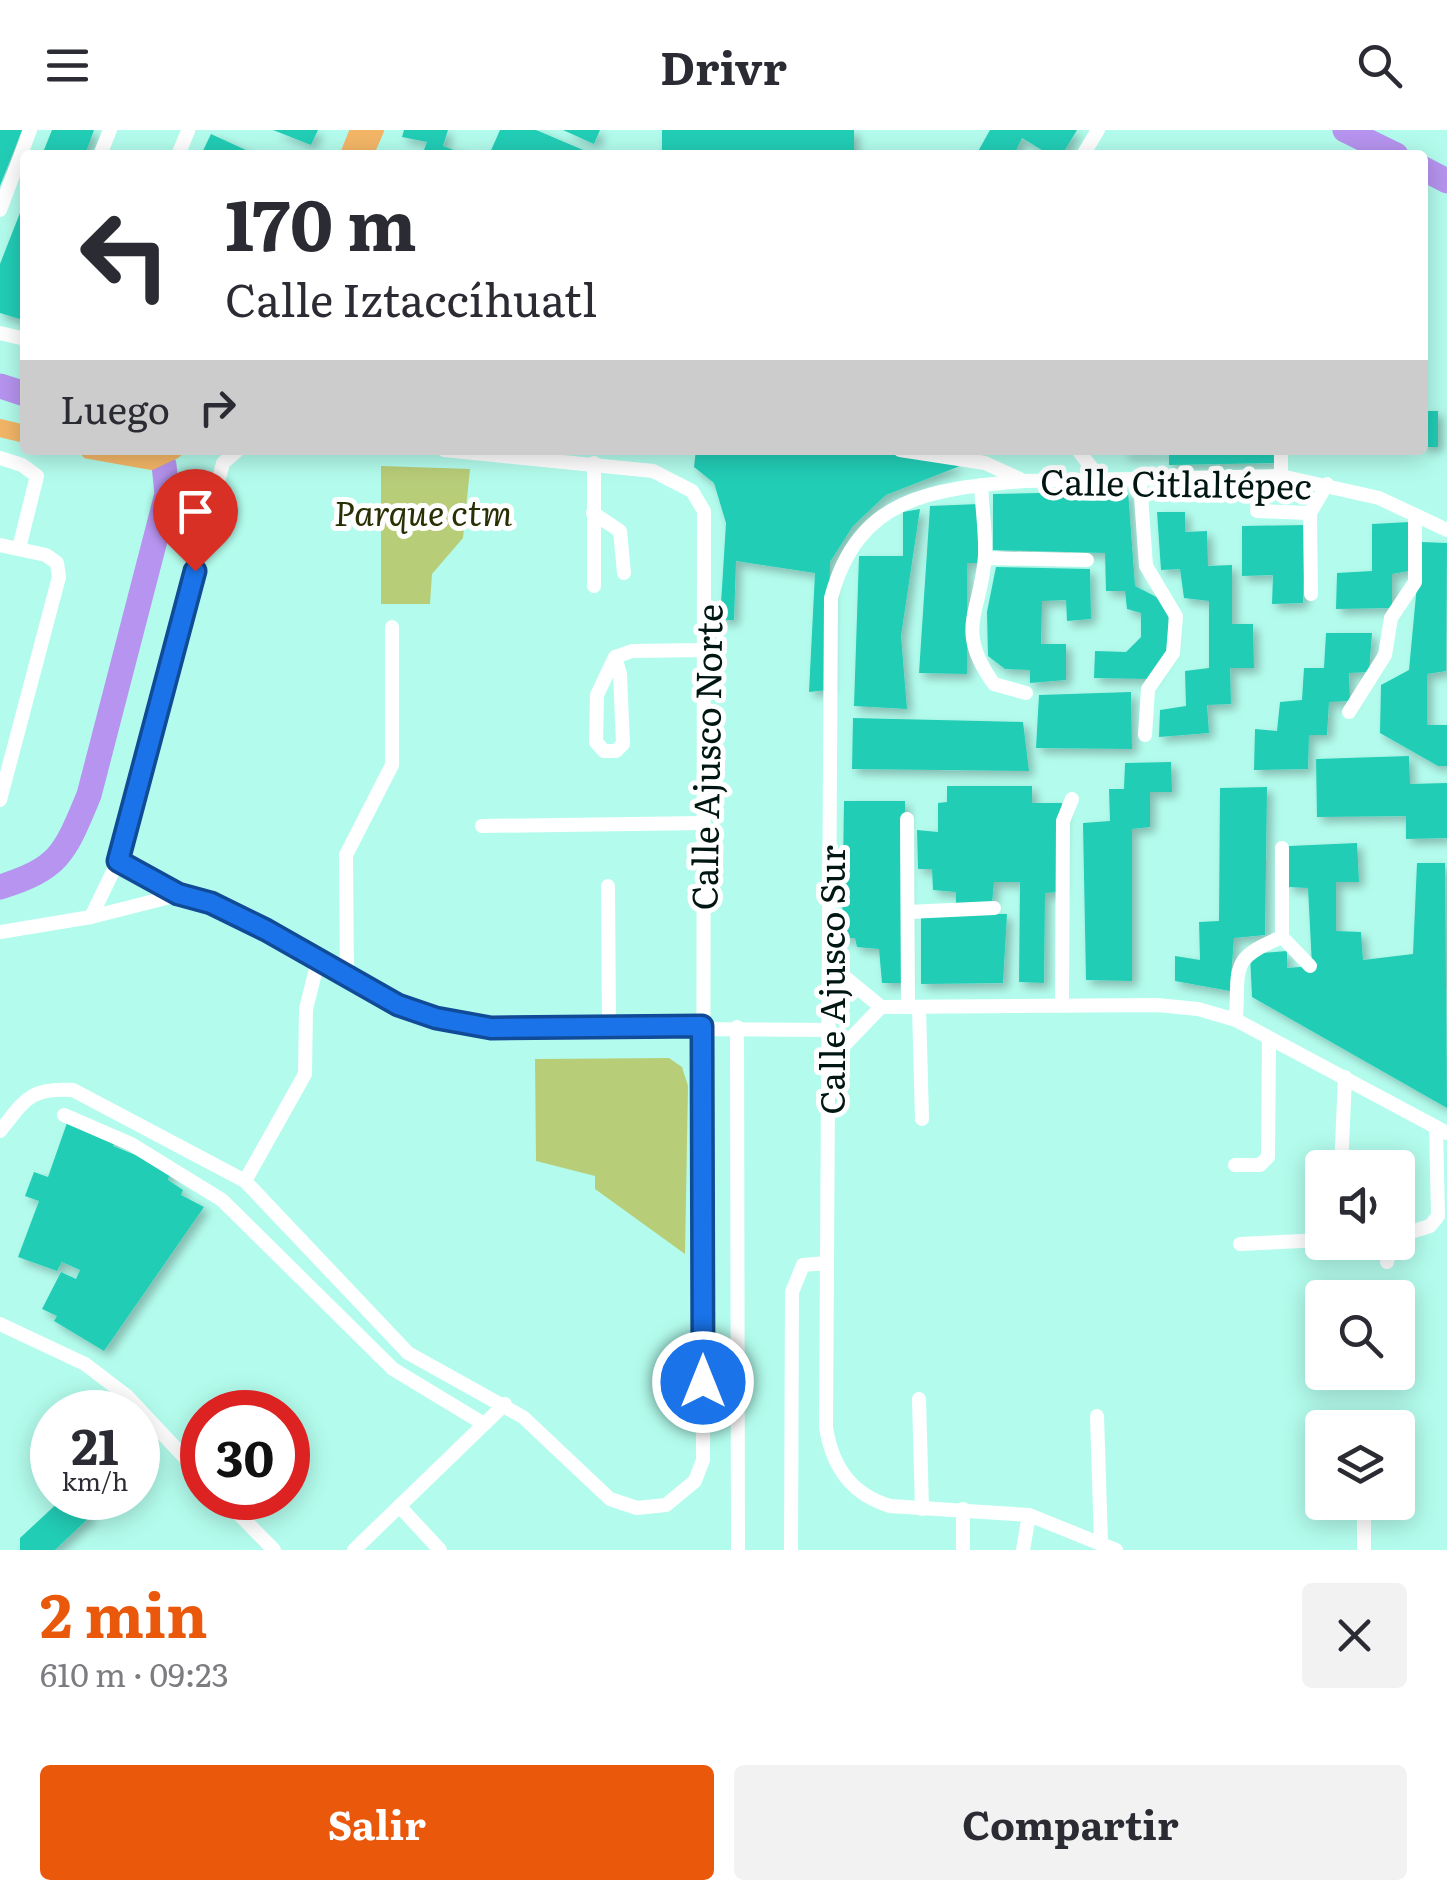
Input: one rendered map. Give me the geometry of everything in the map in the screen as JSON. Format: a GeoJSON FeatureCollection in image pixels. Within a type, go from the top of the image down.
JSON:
{"type":"FeatureCollection","features":[{"type":"Feature","properties":{"kind":"main road"},"geometry":{"type":"LineString","coordinates":[[115,455],[151,462],[164,455]]}},
{"type":"Feature","properties":{"kind":"street"},"geometry":{"type":"LineString","coordinates":[[0,210],[20,157]]}},
{"type":"Feature","properties":{"kind":"street"},"geometry":{"type":"LineString","coordinates":[[91,917],[118,861],[224,462],[232,455]]}},
{"type":"Feature","properties":{"kind":"street"},"geometry":{"type":"LineString","coordinates":[[502,455],[594,463],[594,586]]}},
{"type":"Feature","properties":{"kind":"street","name":"Calle Citlaltépec"},"geometry":{"type":"LineString","coordinates":[[931,455],[986,464],[1024,481],[1140,482],[1282,476],[1379,498],[1447,530]]}},
{"type":"Feature","properties":{"kind":"street"},"geometry":{"type":"LineString","coordinates":[[1074,481],[1080,455]]}},
{"type":"Feature","properties":{"kind":"street"},"geometry":{"type":"LineString","coordinates":[[1081,455],[1101,480]]}},
{"type":"Feature","properties":{"kind":"street"},"geometry":{"type":"LineString","coordinates":[[1281,455],[1282,476]]}},
{"type":"Feature","properties":{"kind":"street"},"geometry":{"type":"LineString","coordinates":[[0,458],[22,464],[37,476],[18,548]]}},
{"type":"Feature","properties":{"kind":"street","name":"Calle Ajusco Norte"},"geometry":{"type":"LineString","coordinates":[[0,1131],[27,1097],[48,1088],[72,1090],[245,1181],[408,1353],[505,1404],[610,1499],[637,1508],[666,1505],[695,1481],[704,1460],[702,1026],[708,532],[704,511],[692,491],[652,471],[594,463]]}},
{"type":"Feature","properties":{"kind":"street","name":"Calle Ajusco Sur"},"geometry":{"type":"LineString","coordinates":[[1024,481],[926,493],[896,506],[849,548],[831,598],[826,1427],[835,1465],[850,1485],[874,1501],[922,1509],[1028,1514],[1116,1550]]}},
{"type":"Feature","properties":{"kind":"street"},"geometry":{"type":"LineString","coordinates":[[1140,482],[1146,566],[1176,616],[1173,653],[1148,688],[1145,735]]}},
{"type":"Feature","properties":{"kind":"street"},"geometry":{"type":"LineString","coordinates":[[1311,594],[1310,513],[1326,484]]}},
{"type":"Feature","properties":{"kind":"street"},"geometry":{"type":"LineString","coordinates":[[981,485],[984,558],[970,618],[972,646],[994,684],[1026,693]]}},
{"type":"Feature","properties":{"kind":"street"},"geometry":{"type":"LineString","coordinates":[[1258,511],[1310,513]]}},
{"type":"Feature","properties":{"kind":"street"},"geometry":{"type":"LineString","coordinates":[[593,513],[620,530],[624,572]]}},
{"type":"Feature","properties":{"kind":"street"},"geometry":{"type":"LineString","coordinates":[[1349,712],[1385,656],[1391,618],[1415,582],[1415,515]]}},
{"type":"Feature","properties":{"kind":"street"},"geometry":{"type":"LineString","coordinates":[[0,545],[46,555],[57,563],[59,577],[0,800]]}},
{"type":"Feature","properties":{"kind":"street"},"geometry":{"type":"LineString","coordinates":[[984,558],[1087,560]]}},
{"type":"Feature","properties":{"kind":"street"},"geometry":{"type":"LineString","coordinates":[[347,979],[346,856],[392,765],[392,627]]}},
{"type":"Feature","properties":{"kind":"street"},"geometry":{"type":"LineString","coordinates":[[615,657],[620,674],[624,744],[616,751],[604,751],[596,742],[597,695],[615,657],[632,651],[706,650]]}},
{"type":"Feature","properties":{"kind":"street"},"geometry":{"type":"LineString","coordinates":[[1062,1004],[1064,821],[1072,799]]}},
{"type":"Feature","properties":{"kind":"street"},"geometry":{"type":"LineString","coordinates":[[907,818],[908,912],[922,1119]]}},
{"type":"Feature","properties":{"kind":"street"},"geometry":{"type":"LineString","coordinates":[[482,826],[704,823]]}},
{"type":"Feature","properties":{"kind":"street"},"geometry":{"type":"LineString","coordinates":[[1282,848],[1282,937],[1310,966]]}},
{"type":"Feature","properties":{"kind":"street"},"geometry":{"type":"LineString","coordinates":[[118,861],[178,894],[211,903],[347,979],[436,1018],[491,1028],[702,1026],[830,1030]]}},
{"type":"Feature","properties":{"kind":"street"},"geometry":{"type":"LineString","coordinates":[[608,886],[608,1026]]}},
{"type":"Feature","properties":{"kind":"street"},"geometry":{"type":"LineString","coordinates":[[0,932],[91,917],[178,894]]}},
{"type":"Feature","properties":{"kind":"street"},"geometry":{"type":"LineString","coordinates":[[908,912],[994,908]]}},
{"type":"Feature","properties":{"kind":"street"},"geometry":{"type":"LineString","coordinates":[[1236,1020],[1240,962],[1250,950],[1282,937]]}},
{"type":"Feature","properties":{"kind":"street"},"geometry":{"type":"LineString","coordinates":[[245,1181],[305,1074],[309,988],[318,962]]}},
{"type":"Feature","properties":{"kind":"street"},"geometry":{"type":"LineString","coordinates":[[830,965],[881,1007],[1157,1006],[1236,1020],[1441,1130],[1438,1216],[1430,1226],[1415,1231]]}},
{"type":"Feature","properties":{"kind":"street"},"geometry":{"type":"LineString","coordinates":[[830,1060],[881,1007]]}},
{"type":"Feature","properties":{"kind":"street"},"geometry":{"type":"LineString","coordinates":[[738,1027],[738,1550]]}},
{"type":"Feature","properties":{"kind":"street"},"geometry":{"type":"LineString","coordinates":[[1235,1165],[1260,1166],[1268,1157],[1269,1038]]}},
{"type":"Feature","properties":{"kind":"street"},"geometry":{"type":"LineString","coordinates":[[1341,1150],[1345,1077]]}},
{"type":"Feature","properties":{"kind":"street"},"geometry":{"type":"LineString","coordinates":[[64,1114],[131,1144],[222,1200],[393,1369],[484,1424]]}},
{"type":"Feature","properties":{"kind":"street"},"geometry":{"type":"LineString","coordinates":[[1240,1244],[1305,1241]]}},
{"type":"Feature","properties":{"kind":"street"},"geometry":{"type":"LineString","coordinates":[[300,1275],[319,1259]]}},
{"type":"Feature","properties":{"kind":"street"},"geometry":{"type":"LineString","coordinates":[[792,1550],[792,1292],[802,1265],[827,1263]]}},
{"type":"Feature","properties":{"kind":"street"},"geometry":{"type":"LineString","coordinates":[[0,1324],[85,1364],[126,1396],[180,1453]]}},
{"type":"Feature","properties":{"kind":"street"},"geometry":{"type":"LineString","coordinates":[[919,1399],[922,1509]]}},
{"type":"Feature","properties":{"kind":"street"},"geometry":{"type":"LineString","coordinates":[[354,1550],[505,1404]]}},
{"type":"Feature","properties":{"kind":"street"},"geometry":{"type":"LineString","coordinates":[[1097,1416],[1101,1542]]}},
{"type":"Feature","properties":{"kind":"street"},"geometry":{"type":"LineString","coordinates":[[401,1508],[440,1550]]}},
{"type":"Feature","properties":{"kind":"street"},"geometry":{"type":"LineString","coordinates":[[963,1550],[964,1509]]}},
{"type":"Feature","properties":{"kind":"street"},"geometry":{"type":"LineString","coordinates":[[1023,1550],[1028,1514]]}},
{"type":"Feature","properties":{"kind":"street"},"geometry":{"type":"LineString","coordinates":[[245,1520],[274,1550]]}},
{"type":"Feature","properties":{"kind":"street"},"geometry":{"type":"LineString","coordinates":[[1364,1520],[1364,1550]]}},
{"type":"Feature","properties":{"kind":"green space","name":"Parque ctm"},"geometry":{"type":"Polygon","coordinates":[[[381,466],[470,469],[463,538],[432,574],[430,604],[381,604],[381,466]]]}},
{"type":"Feature","properties":{"kind":"green space"},"geometry":{"type":"Polygon","coordinates":[[[669,1058],[682,1067],[688,1086],[685,1254],[595,1189],[595,1176],[536,1161],[535,1059],[669,1058]]]}},
{"type":"Feature","properties":{"kind":"building"},"geometry":{"type":"Polygon","coordinates":[[[0,130],[22,130],[0,186],[0,130]]]}},
{"type":"Feature","properties":{"kind":"building"},"geometry":{"type":"Polygon","coordinates":[[[52,130],[94,130],[87,150],[44,150],[52,130]]]}},
{"type":"Feature","properties":{"kind":"building"},"geometry":{"type":"Polygon","coordinates":[[[273,130],[318,130],[311,145],[273,130]]]}},
{"type":"Feature","properties":{"kind":"building"},"geometry":{"type":"Polygon","coordinates":[[[404,130],[448,130],[443,146],[454,150],[424,150],[427,142],[402,137],[404,130]]]}},
{"type":"Feature","properties":{"kind":"building"},"geometry":{"type":"Polygon","coordinates":[[[500,130],[536,130],[583,150],[491,150],[500,130]]]}},
{"type":"Feature","properties":{"kind":"building"},"geometry":{"type":"Polygon","coordinates":[[[563,130],[600,130],[594,144],[563,130]]]}},
{"type":"Feature","properties":{"kind":"building"},"geometry":{"type":"Polygon","coordinates":[[[662,130],[854,130],[854,150],[662,150],[662,130]]]}},
{"type":"Feature","properties":{"kind":"building"},"geometry":{"type":"Polygon","coordinates":[[[990,130],[1077,130],[1065,150],[1042,150],[1022,138],[1016,150],[979,150],[990,130]]]}},
{"type":"Feature","properties":{"kind":"building"},"geometry":{"type":"Polygon","coordinates":[[[211,134],[246,150],[203,150],[211,134]]]}},
{"type":"Feature","properties":{"kind":"building"},"geometry":{"type":"Polygon","coordinates":[[[20,213],[20,319],[0,313],[0,264],[20,213]]]}},
{"type":"Feature","properties":{"kind":"building"},"geometry":{"type":"Polygon","coordinates":[[[1428,411],[1438,411],[1438,447],[1428,447],[1428,411]]]}},
{"type":"Feature","properties":{"kind":"building"},"geometry":{"type":"Polygon","coordinates":[[[695,455],[905,455],[960,466],[886,495],[853,526],[830,562],[828,690],[809,692],[815,573],[736,561],[734,620],[720,620],[726,523],[714,483],[694,467],[695,455]]]}},
{"type":"Feature","properties":{"kind":"building"},"geometry":{"type":"Polygon","coordinates":[[[1169,455],[1275,455],[1275,463],[1169,465],[1169,455]]]}},
{"type":"Feature","properties":{"kind":"building"},"geometry":{"type":"Polygon","coordinates":[[[1128,491],[1135,586],[1168,603],[1169,647],[1149,679],[1094,678],[1095,651],[1126,652],[1141,637],[1141,613],[1127,609],[1125,591],[1106,591],[1105,553],[993,550],[993,494],[1128,491]]]}},
{"type":"Feature","properties":{"kind":"building"},"geometry":{"type":"Polygon","coordinates":[[[979,504],[978,563],[967,563],[967,674],[919,673],[930,506],[979,504]]]}},
{"type":"Feature","properties":{"kind":"building"},"geometry":{"type":"Polygon","coordinates":[[[920,509],[901,636],[907,709],[854,706],[859,556],[903,556],[903,512],[920,509]]]}},
{"type":"Feature","properties":{"kind":"building"},"geometry":{"type":"Polygon","coordinates":[[[1157,512],[1185,512],[1185,532],[1207,531],[1208,566],[1232,565],[1232,624],[1253,624],[1254,668],[1230,668],[1231,704],[1207,705],[1209,733],[1159,737],[1160,710],[1186,706],[1185,671],[1209,668],[1209,601],[1184,598],[1180,569],[1161,570],[1157,512]]]}},
{"type":"Feature","properties":{"kind":"building"},"geometry":{"type":"Polygon","coordinates":[[[1410,522],[1409,571],[1392,574],[1392,608],[1336,609],[1337,573],[1372,571],[1372,524],[1410,522]]]}},
{"type":"Feature","properties":{"kind":"building"},"geometry":{"type":"Polygon","coordinates":[[[1306,525],[1303,603],[1272,604],[1273,575],[1242,576],[1242,526],[1306,525]]]}},
{"type":"Feature","properties":{"kind":"building"},"geometry":{"type":"Polygon","coordinates":[[[1421,542],[1447,543],[1446,671],[1427,674],[1427,725],[1447,725],[1447,766],[1438,766],[1380,733],[1381,685],[1409,670],[1421,542]]]}},
{"type":"Feature","properties":{"kind":"building"},"geometry":{"type":"Polygon","coordinates":[[[996,567],[1090,569],[1091,619],[1067,621],[1066,600],[1042,601],[1041,644],[1066,644],[1066,680],[1030,683],[1030,670],[1005,669],[988,656],[987,612],[996,567]]]}},
{"type":"Feature","properties":{"kind":"building"},"geometry":{"type":"Polygon","coordinates":[[[1326,633],[1372,633],[1369,672],[1349,673],[1350,701],[1329,702],[1327,735],[1309,735],[1308,769],[1254,770],[1255,729],[1277,731],[1280,702],[1302,700],[1304,668],[1324,668],[1326,633]]]}},
{"type":"Feature","properties":{"kind":"building"},"geometry":{"type":"Polygon","coordinates":[[[1131,692],[1132,749],[1036,748],[1039,695],[1131,692]]]}},
{"type":"Feature","properties":{"kind":"building"},"geometry":{"type":"Polygon","coordinates":[[[853,718],[1023,722],[1029,771],[852,769],[853,718]]]}},
{"type":"Feature","properties":{"kind":"building"},"geometry":{"type":"Polygon","coordinates":[[[1409,756],[1410,784],[1447,783],[1447,838],[1406,839],[1406,816],[1317,817],[1316,759],[1409,756]]]}},
{"type":"Feature","properties":{"kind":"building"},"geometry":{"type":"Polygon","coordinates":[[[1171,762],[1172,792],[1150,792],[1150,827],[1132,829],[1132,981],[1086,980],[1083,823],[1110,821],[1109,789],[1124,789],[1125,763],[1171,762]]]}},
{"type":"Feature","properties":{"kind":"building"},"geometry":{"type":"Polygon","coordinates":[[[947,786],[1032,786],[1032,803],[1062,803],[1059,892],[1045,893],[1044,983],[1019,982],[1020,882],[994,882],[992,903],[956,903],[956,892],[933,890],[932,869],[918,869],[917,830],[938,832],[938,803],[947,802],[947,786]]]}},
{"type":"Feature","properties":{"kind":"building"},"geometry":{"type":"Polygon","coordinates":[[[1267,787],[1265,935],[1234,938],[1230,991],[1175,981],[1175,956],[1200,960],[1199,922],[1219,921],[1220,788],[1267,787]]]}},
{"type":"Feature","properties":{"kind":"building"},"geometry":{"type":"Polygon","coordinates":[[[844,801],[905,801],[905,983],[882,983],[879,949],[857,947],[855,938],[842,938],[844,801]]]}},
{"type":"Feature","properties":{"kind":"building"},"geometry":{"type":"Polygon","coordinates":[[[1357,843],[1359,882],[1336,882],[1336,931],[1361,932],[1363,960],[1413,954],[1417,863],[1445,863],[1447,1108],[1252,997],[1250,954],[1287,951],[1287,968],[1312,966],[1308,888],[1288,887],[1289,846],[1357,843]]]}},
{"type":"Feature","properties":{"kind":"building"},"geometry":{"type":"Polygon","coordinates":[[[921,914],[1007,914],[1003,983],[921,984],[921,914]]]}},
{"type":"Feature","properties":{"kind":"building"},"geometry":{"type":"Polygon","coordinates":[[[68,1120],[117,1139],[113,1146],[171,1169],[168,1180],[183,1190],[181,1195],[204,1207],[104,1351],[54,1321],[57,1316],[42,1309],[61,1272],[76,1279],[80,1270],[62,1262],[57,1271],[18,1257],[39,1201],[25,1196],[34,1172],[48,1177],[68,1120]]]}},
{"type":"Feature","properties":{"kind":"building"},"geometry":{"type":"Polygon","coordinates":[[[39,1520],[87,1520],[55,1550],[20,1550],[20,1538],[39,1520]]]}},
{"type":"Feature","properties":{"kind":"waterway"},"geometry":{"type":"LineString","coordinates":[[1345,130],[1386,150]]}},
{"type":"Feature","properties":{"kind":"waterway"},"geometry":{"type":"LineString","coordinates":[[1428,171],[1447,181]]}},
{"type":"Feature","properties":{"kind":"waterway"},"geometry":{"type":"LineString","coordinates":[[0,386],[20,392]]}},
{"type":"Feature","properties":{"kind":"waterway"},"geometry":{"type":"LineString","coordinates":[[0,887],[49,865],[74,831],[89,795],[167,494],[164,465]]}},
{"type":"Feature","properties":{"kind":"route"},"geometry":{"type":"LineString","coordinates":[[195,571],[118,861],[178,894],[211,903],[266,930],[398,1005],[436,1018],[491,1028],[702,1026],[703,1382]]}}]}
